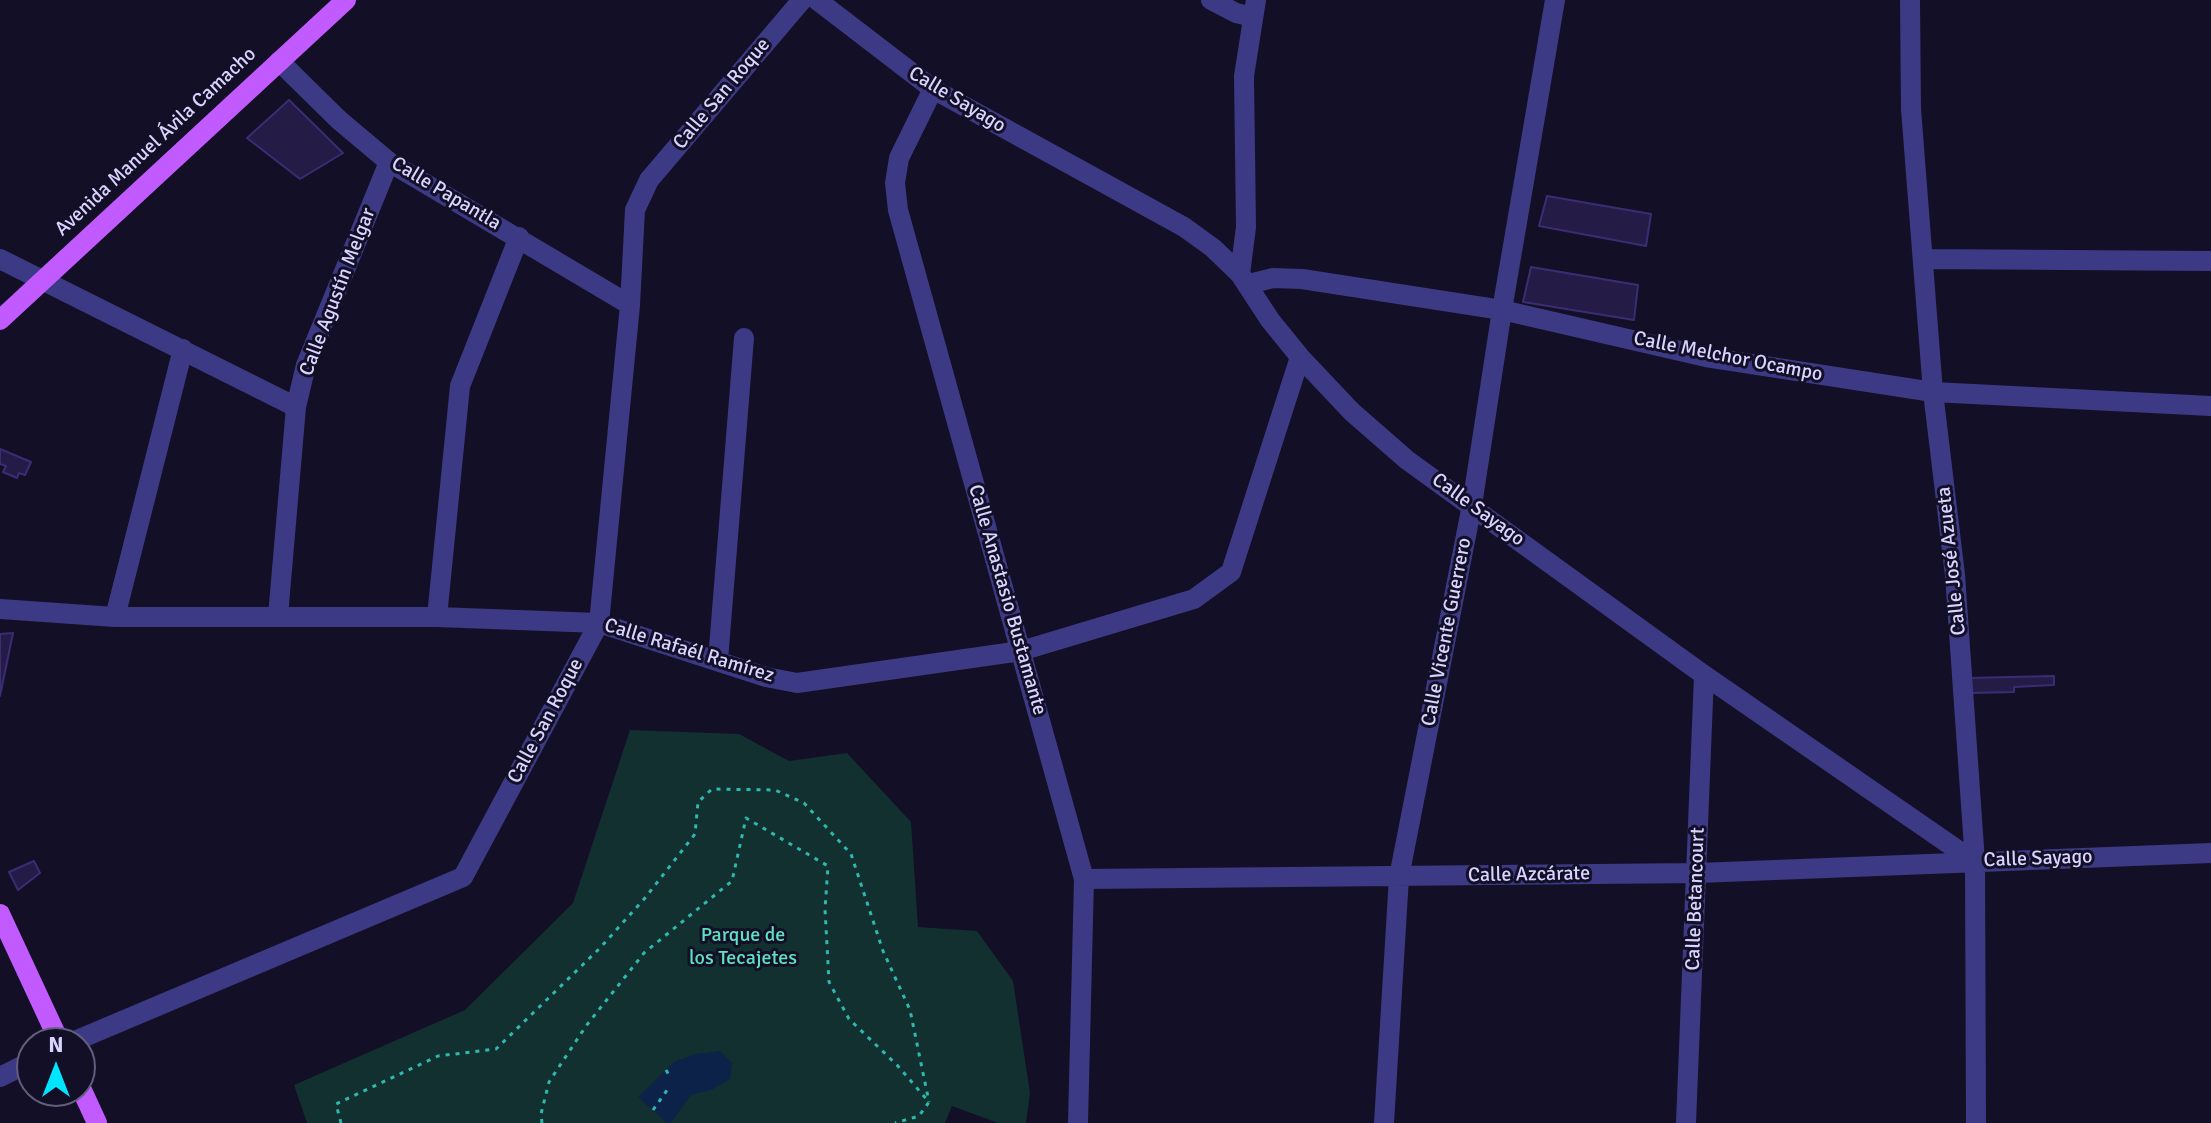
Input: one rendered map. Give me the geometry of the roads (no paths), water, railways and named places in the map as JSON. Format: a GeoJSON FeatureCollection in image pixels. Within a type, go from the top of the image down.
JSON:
{"type":"FeatureCollection","features":[{"type":"Feature","properties":{"kind":"main road","name":"Avenida Manuel Ávila Camacho"},"geometry":{"type":"LineString","coordinates":[[0,320],[346,0]]}},
{"type":"Feature","properties":{"kind":"main road"},"geometry":{"type":"LineString","coordinates":[[0,914],[53,1027]]}},
{"type":"Feature","properties":{"kind":"street","name":"Calle San Roque"},"geometry":{"type":"LineString","coordinates":[[96,1032],[463,877],[599,623],[630,305],[635,210],[649,180],[802,0]]}},
{"type":"Feature","properties":{"kind":"street","name":"Calle Sayago"},"geometry":{"type":"LineString","coordinates":[[817,0],[933,89],[1184,227],[1213,248],[1244,279],[1270,320],[1300,357],[1352,412],[1396,451],[1704,675],[1975,862],[2211,853]]}},
{"type":"Feature","properties":{"kind":"street"},"geometry":{"type":"LineString","coordinates":[[1211,0],[1236,13],[1254,9],[1244,76],[1244,279]]}},
{"type":"Feature","properties":{"kind":"street","name":"Calle Vicente Guerrero"},"geometry":{"type":"LineString","coordinates":[[1384,1123],[1399,877],[1472,505],[1555,0]]}},
{"type":"Feature","properties":{"kind":"street","name":"Calle José Azueta"},"geometry":{"type":"LineString","coordinates":[[1910,0],[1911,109],[1933,392],[1955,575],[1975,862],[1976,1123]]}},
{"type":"Feature","properties":{"kind":"street","name":"Calle Papantla"},"geometry":{"type":"LineString","coordinates":[[279,61],[339,120],[389,162],[630,305]]}},
{"type":"Feature","properties":{"kind":"street","name":"Calle Anastasio Bustamante"},"geometry":{"type":"LineString","coordinates":[[933,89],[899,158],[895,183],[898,210],[1084,879],[1078,1123]]}},
{"type":"Feature","properties":{"kind":"street","name":"Calle Agustín Melgar"},"geometry":{"type":"LineString","coordinates":[[278,616],[296,407],[306,365],[389,162]]}},
{"type":"Feature","properties":{"kind":"street"},"geometry":{"type":"LineString","coordinates":[[437,617],[460,386],[519,237]]}},
{"type":"Feature","properties":{"kind":"street"},"geometry":{"type":"LineString","coordinates":[[0,259],[296,407]]}},
{"type":"Feature","properties":{"kind":"street"},"geometry":{"type":"LineString","coordinates":[[1923,259],[2211,261]]}},
{"type":"Feature","properties":{"kind":"street","name":"Calle Melchor Ocampo"},"geometry":{"type":"LineString","coordinates":[[1244,279],[1302,279],[1502,310],[1706,357],[1933,392],[2211,406]]}},
{"type":"Feature","properties":{"kind":"street"},"geometry":{"type":"LineString","coordinates":[[718,660],[744,338]]}},
{"type":"Feature","properties":{"kind":"street"},"geometry":{"type":"LineString","coordinates":[[115,617],[183,349]]}},
{"type":"Feature","properties":{"kind":"street","name":"Calle Rafaél Ramírez"},"geometry":{"type":"LineString","coordinates":[[0,609],[115,617],[437,617],[599,623],[766,677],[797,683],[1021,651],[1194,599],[1231,572],[1300,357]]}},
{"type":"Feature","properties":{"kind":"street","name":"Calle Betancourt"},"geometry":{"type":"LineString","coordinates":[[1686,1123],[1704,675]]}},
{"type":"Feature","properties":{"kind":"street","name":"Calle Azcárate"},"geometry":{"type":"LineString","coordinates":[[1084,879],[1698,873],[1975,862]]}},
{"type":"Feature","properties":{"kind":"water"},"geometry":{"type":"Polygon","coordinates":[[[720,1051],[732,1063],[730,1079],[711,1090],[691,1095],[671,1123],[667,1123],[638,1097],[674,1062],[696,1054],[720,1051]]]}},
{"type":"Feature","properties":{"kind":"park label","name":"Parque de los Tecajetes"},"geometry":{"type":"Point","coordinates":[743,948]}}]}
